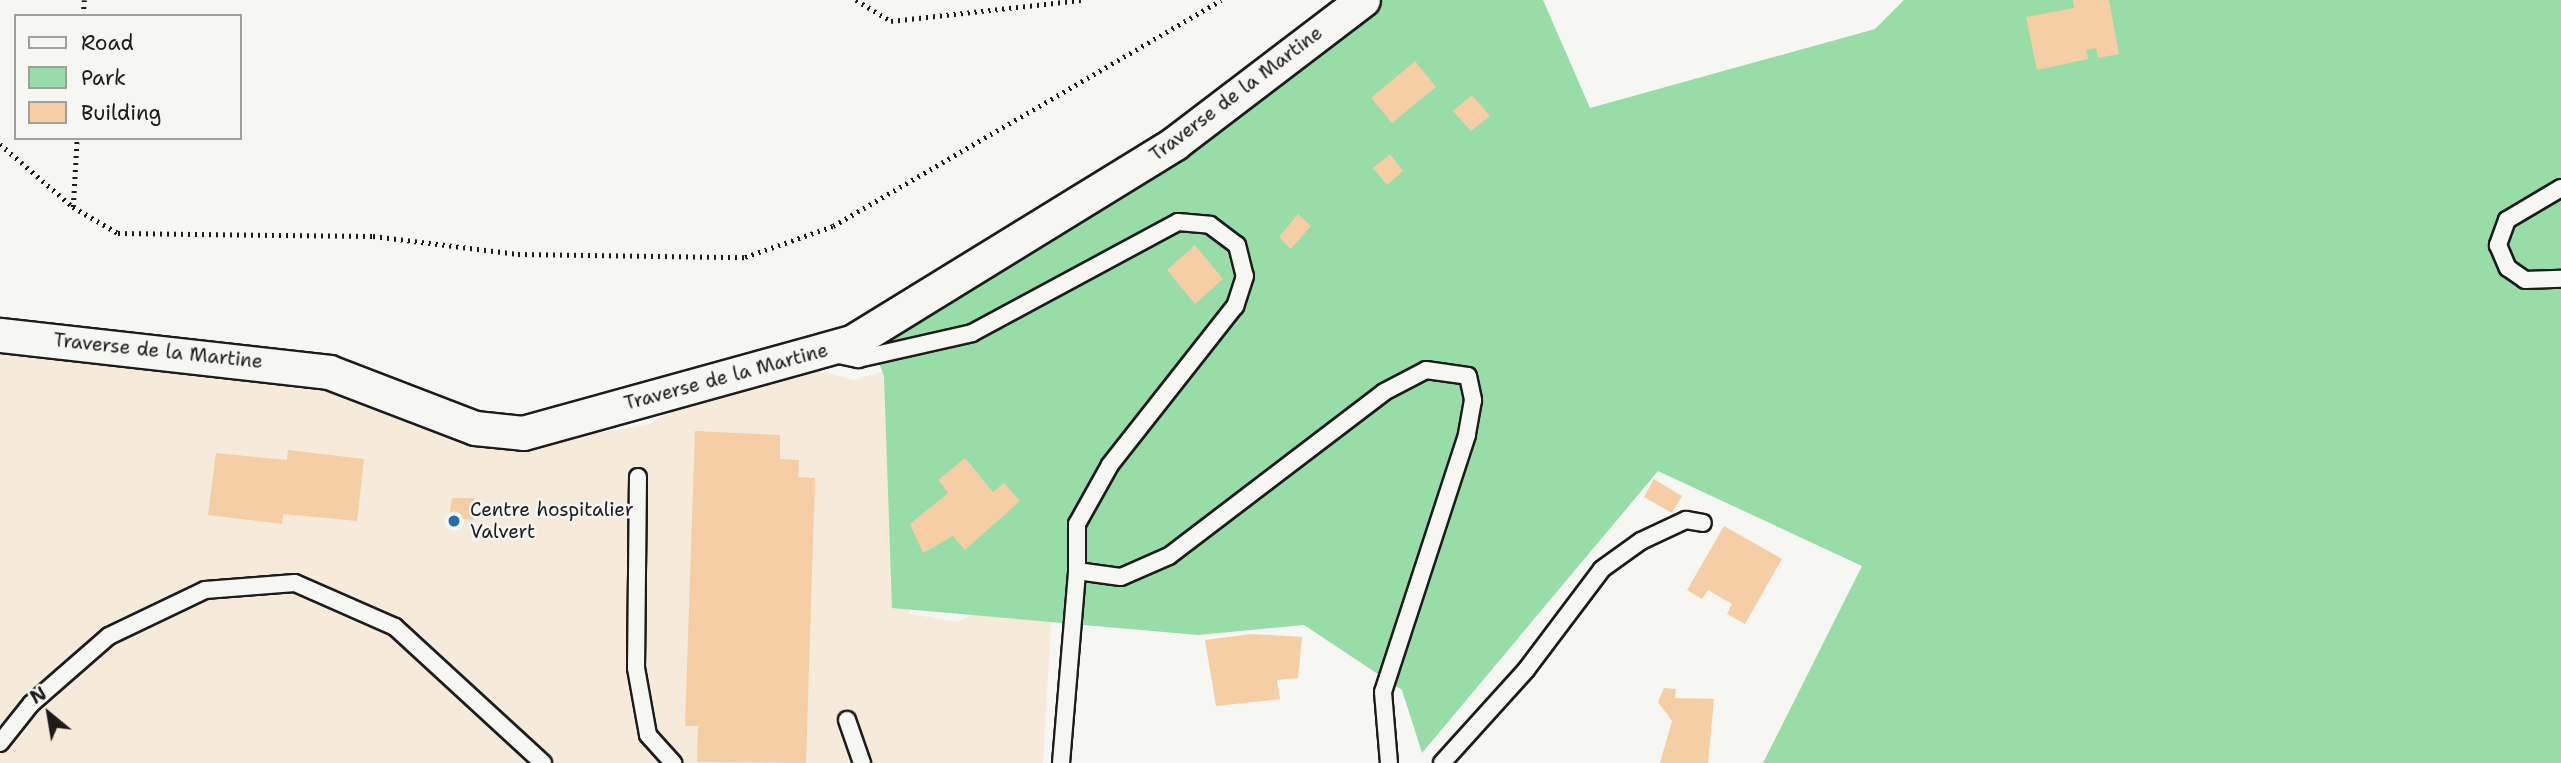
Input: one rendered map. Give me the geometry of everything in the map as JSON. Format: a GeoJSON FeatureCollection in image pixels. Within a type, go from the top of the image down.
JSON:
{"type":"FeatureCollection","features":[{"type":"Feature","properties":{"kind":"street","name":"Traverse de la Martine"},"geometry":{"type":"LineString","coordinates":[[0,335],[329,372],[475,428],[523,433],[852,342],[1175,143],[1363,0]]}},
{"type":"Feature","properties":{"kind":"lane"},"geometry":{"type":"LineString","coordinates":[[2561,188],[2507,219],[2498,245],[2508,268],[2525,279],[2561,279]]}},
{"type":"Feature","properties":{"kind":"lane"},"geometry":{"type":"LineString","coordinates":[[821,352],[858,359],[972,333],[1178,222],[1210,226],[1237,245],[1245,276],[1235,306],[1110,465],[1077,524],[1077,570],[1061,763]]}},
{"type":"Feature","properties":{"kind":"lane"},"geometry":{"type":"LineString","coordinates":[[1077,570],[1121,577],[1169,556],[1384,391],[1426,370],[1468,376],[1473,400],[1467,435],[1384,692],[1389,763]]}},
{"type":"Feature","properties":{"kind":"lane"},"geometry":{"type":"LineString","coordinates":[[638,477],[636,668],[648,735],[673,763]]}},
{"type":"Feature","properties":{"kind":"lane"},"geometry":{"type":"LineString","coordinates":[[1442,763],[1526,670],[1602,569],[1641,541],[1686,520],[1703,523]]}},
{"type":"Feature","properties":{"kind":"lane"},"geometry":{"type":"LineString","coordinates":[[0,743],[31,705],[109,636],[205,590],[295,583],[395,627],[543,763]]}},
{"type":"Feature","properties":{"kind":"lane"},"geometry":{"type":"LineString","coordinates":[[847,720],[862,763]]}},
{"type":"Feature","properties":{"kind":"path"},"geometry":{"type":"LineString","coordinates":[[856,0],[891,22],[1081,0]]}},
{"type":"Feature","properties":{"kind":"path"},"geometry":{"type":"LineString","coordinates":[[0,144],[73,207],[118,233],[373,236],[518,254],[745,257],[833,226],[1222,0]]}},
{"type":"Feature","properties":{"kind":"path"},"geometry":{"type":"LineString","coordinates":[[73,207],[77,140]]}},
{"type":"Feature","properties":{"kind":"shaded area","name":"Centre hospitalier Valvert"},"geometry":{"type":"Polygon","coordinates":[[[0,348],[295,377],[465,443],[525,446],[650,424],[693,398],[819,371],[854,380],[903,366],[910,614],[957,622],[1011,597],[1051,622],[1043,763],[0,763],[0,348]]]}},
{"type":"Feature","properties":{"kind":"green space"},"geometry":{"type":"Polygon","coordinates":[[[1381,0],[1543,0],[1590,108],[1875,29],[1904,0],[2561,0],[2561,763],[1763,763],[1862,566],[1658,471],[1422,753],[1402,690],[1304,625],[1198,635],[892,608],[884,376],[872,345],[1186,147],[1381,0]]]}},
{"type":"Feature","properties":{"kind":"building"},"geometry":{"type":"Polygon","coordinates":[[[2073,0],[2109,0],[2119,54],[2098,58],[2096,48],[2086,50],[2088,59],[2037,70],[2026,17],[2074,8],[2073,0]]]}},
{"type":"Feature","properties":{"kind":"building"},"geometry":{"type":"Polygon","coordinates":[[[1415,61],[1436,87],[1392,123],[1371,98],[1415,61]]]}},
{"type":"Feature","properties":{"kind":"building"},"geometry":{"type":"Polygon","coordinates":[[[1472,95],[1490,116],[1471,131],[1453,111],[1472,95]]]}},
{"type":"Feature","properties":{"kind":"building"},"geometry":{"type":"Polygon","coordinates":[[[1390,154],[1403,171],[1387,185],[1373,168],[1390,154]]]}},
{"type":"Feature","properties":{"kind":"building"},"geometry":{"type":"Polygon","coordinates":[[[1298,214],[1311,226],[1291,249],[1279,237],[1298,214]]]}},
{"type":"Feature","properties":{"kind":"building"},"geometry":{"type":"Polygon","coordinates":[[[1195,245],[1223,279],[1195,304],[1167,270],[1195,245]]]}},
{"type":"Feature","properties":{"kind":"building"},"geometry":{"type":"Polygon","coordinates":[[[695,431],[780,435],[780,459],[799,460],[798,477],[815,478],[806,763],[697,762],[698,726],[685,726],[695,431]]]}},
{"type":"Feature","properties":{"kind":"building"},"geometry":{"type":"Polygon","coordinates":[[[288,450],[364,459],[357,521],[283,514],[282,524],[208,515],[216,453],[287,460],[288,450]]]}},
{"type":"Feature","properties":{"kind":"building"},"geometry":{"type":"Polygon","coordinates":[[[965,458],[993,492],[1004,483],[1020,501],[965,550],[953,536],[923,553],[910,524],[948,493],[938,480],[965,458]]]}},
{"type":"Feature","properties":{"kind":"building"},"geometry":{"type":"Polygon","coordinates":[[[1654,479],[1682,496],[1672,513],[1644,497],[1654,479]]]}},
{"type":"Feature","properties":{"kind":"building"},"geometry":{"type":"Polygon","coordinates":[[[452,498],[474,498],[474,520],[449,518],[452,498]]]}},
{"type":"Feature","properties":{"kind":"building"},"geometry":{"type":"Polygon","coordinates":[[[1724,526],[1782,559],[1745,624],[1727,614],[1732,604],[1708,590],[1702,599],[1687,590],[1724,526]]]}},
{"type":"Feature","properties":{"kind":"building"},"geometry":{"type":"Polygon","coordinates":[[[1251,634],[1302,637],[1298,678],[1277,680],[1280,699],[1216,706],[1205,640],[1251,634]]]}},
{"type":"Feature","properties":{"kind":"building"},"geometry":{"type":"Polygon","coordinates":[[[1664,688],[1676,689],[1675,698],[1714,699],[1708,763],[1660,763],[1672,721],[1658,702],[1664,688]]]}},
{"type":"Feature","properties":{"kind":"place","name":"Centre hospitalier Valvert"},"geometry":{"type":"Point","coordinates":[454,521]}}]}
